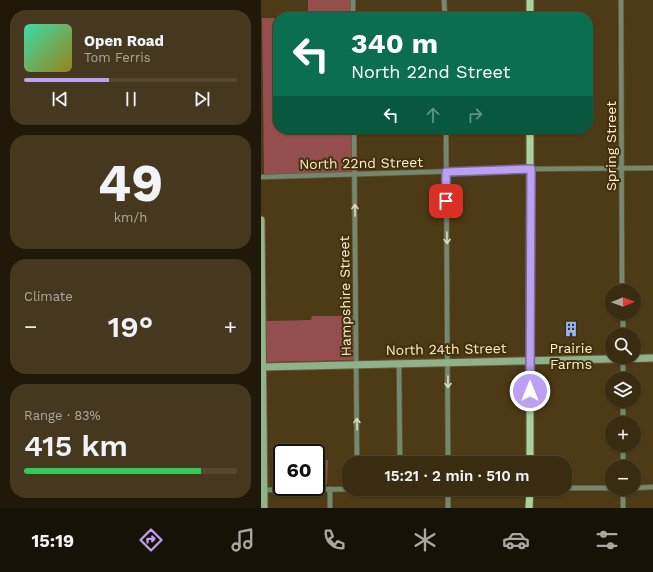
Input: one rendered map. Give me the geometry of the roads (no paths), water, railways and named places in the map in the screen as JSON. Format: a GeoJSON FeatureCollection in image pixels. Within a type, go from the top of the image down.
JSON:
{"type":"FeatureCollection","features":[{"type":"Feature","properties":{"kind":"main road"},"geometry":{"type":"LineString","coordinates":[[530,0],[530,12]]}},
{"type":"Feature","properties":{"kind":"main road"},"geometry":{"type":"LineString","coordinates":[[530,134],[530,456]]}},
{"type":"Feature","properties":{"kind":"main road"},"geometry":{"type":"LineString","coordinates":[[261,220],[264,508]]}},
{"type":"Feature","properties":{"kind":"main road","name":"North 24th Street"},"geometry":{"type":"LineString","coordinates":[[262,367],[605,358]]}},
{"type":"Feature","properties":{"kind":"main road","name":"North 24th Street"},"geometry":{"type":"LineString","coordinates":[[641,358],[653,358]]}},
{"type":"Feature","properties":{"kind":"main road"},"geometry":{"type":"LineString","coordinates":[[529,508],[530,496]]}},
{"type":"Feature","properties":{"kind":"street"},"geometry":{"type":"LineString","coordinates":[[353,0],[353,12]]}},
{"type":"Feature","properties":{"kind":"street"},"geometry":{"type":"LineString","coordinates":[[445,0],[445,12]]}},
{"type":"Feature","properties":{"kind":"street","name":"Spring Street"},"geometry":{"type":"LineString","coordinates":[[621,0],[623,284]]}},
{"type":"Feature","properties":{"kind":"street","name":"Hampshire Street"},"geometry":{"type":"LineString","coordinates":[[354,134],[357,456]]}},
{"type":"Feature","properties":{"kind":"street"},"geometry":{"type":"LineString","coordinates":[[446,134],[448,456]]}},
{"type":"Feature","properties":{"kind":"street","name":"North 22nd Street"},"geometry":{"type":"LineString","coordinates":[[261,177],[531,169],[653,168]]}},
{"type":"Feature","properties":{"kind":"street"},"geometry":{"type":"LineString","coordinates":[[399,364],[399,456]]}},
{"type":"Feature","properties":{"kind":"street"},"geometry":{"type":"LineString","coordinates":[[641,488],[653,487]]}},
{"type":"Feature","properties":{"kind":"street"},"geometry":{"type":"LineString","coordinates":[[572,488],[605,488]]}},
{"type":"Feature","properties":{"kind":"street"},"geometry":{"type":"LineString","coordinates":[[330,489],[330,508]]}},
{"type":"Feature","properties":{"kind":"street"},"geometry":{"type":"LineString","coordinates":[[264,490],[342,489]]}},
{"type":"Feature","properties":{"kind":"street"},"geometry":{"type":"LineString","coordinates":[[448,496],[448,508]]}},
{"type":"Feature","properties":{"kind":"street"},"geometry":{"type":"LineString","coordinates":[[623,496],[623,508]]}},
{"type":"Feature","properties":{"kind":"place","name":"Prairie Farms"},"geometry":{"type":"Point","coordinates":[571,329]}}]}
